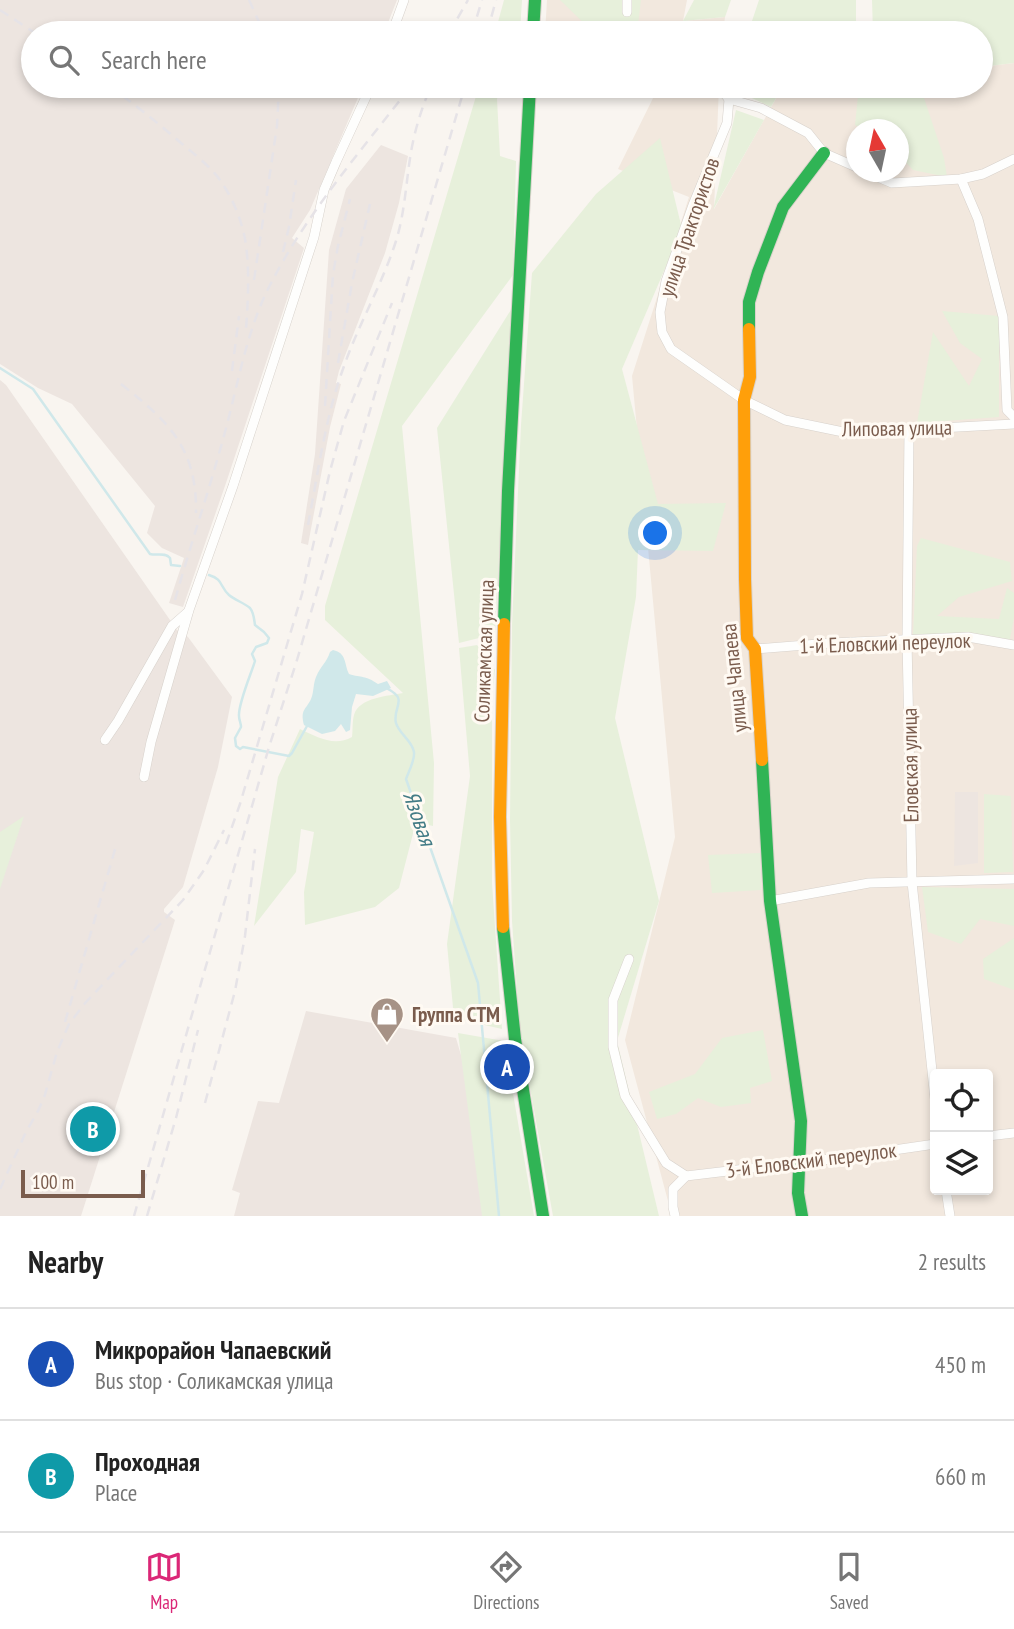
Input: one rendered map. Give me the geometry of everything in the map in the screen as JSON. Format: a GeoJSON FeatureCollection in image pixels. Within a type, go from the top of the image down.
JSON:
{"type":"FeatureCollection","features":[{"type":"Feature","properties":{"kind":"main road"},"geometry":{"type":"LineString","coordinates":[[534,21],[535,0]]}},
{"type":"Feature","properties":{"kind":"main road","name":"Соликамская улица"},"geometry":{"type":"LineString","coordinates":[[529,98],[508,491],[500,817],[503,930],[514,1026],[543,1216]]}},
{"type":"Feature","properties":{"kind":"main road","name":"улица Чапаева"},"geometry":{"type":"LineString","coordinates":[[802,1216],[798,1193],[801,1121],[770,901],[755,649],[747,638],[744,400],[750,377],[749,302],[758,272],[783,207],[824,153]]}},
{"type":"Feature","properties":{"kind":"street"},"geometry":{"type":"LineString","coordinates":[[396,21],[404,0]]}},
{"type":"Feature","properties":{"kind":"street"},"geometry":{"type":"LineString","coordinates":[[627,0],[627,12]]}},
{"type":"Feature","properties":{"kind":"street"},"geometry":{"type":"LineString","coordinates":[[144,777],[150,742],[189,610],[233,486],[310,249],[324,190],[365,98]]}},
{"type":"Feature","properties":{"kind":"street"},"geometry":{"type":"LineString","coordinates":[[729,99],[761,108],[808,133],[824,153],[846,163]]}},
{"type":"Feature","properties":{"kind":"street","name":"улица Трактористов"},"geometry":{"type":"LineString","coordinates":[[729,99],[727,123],[693,205],[666,281],[660,312],[662,332],[671,349],[744,400]]}},
{"type":"Feature","properties":{"kind":"street"},"geometry":{"type":"LineString","coordinates":[[890,182],[961,179],[983,174],[1014,159]]}},
{"type":"Feature","properties":{"kind":"street"},"geometry":{"type":"LineString","coordinates":[[961,179],[978,219],[1003,317],[1007,410],[1014,417]]}},
{"type":"Feature","properties":{"kind":"street","name":"Липовая улица"},"geometry":{"type":"LineString","coordinates":[[744,400],[785,420],[848,433],[1014,424]]}},
{"type":"Feature","properties":{"kind":"street","name":"Еловская улица"},"geometry":{"type":"LineString","coordinates":[[909,430],[907,640],[912,882],[932,1069]]}},
{"type":"Feature","properties":{"kind":"street"},"geometry":{"type":"LineString","coordinates":[[105,740],[172,626],[189,610]]}},
{"type":"Feature","properties":{"kind":"street","name":"1-й Еловский переулок"},"geometry":{"type":"LineString","coordinates":[[755,649],[968,637],[1014,645]]}},
{"type":"Feature","properties":{"kind":"street"},"geometry":{"type":"LineString","coordinates":[[770,901],[869,883],[1014,879]]}},
{"type":"Feature","properties":{"kind":"street"},"geometry":{"type":"LineString","coordinates":[[629,959],[613,1000],[613,1047],[625,1096],[666,1163],[686,1176],[673,1189],[675,1216]]}},
{"type":"Feature","properties":{"kind":"street"},"geometry":{"type":"LineString","coordinates":[[993,1135],[1014,1132]]}},
{"type":"Feature","properties":{"kind":"street","name":"3-й Еловский переулок"},"geometry":{"type":"LineString","coordinates":[[686,1176],[930,1145]]}},
{"type":"Feature","properties":{"kind":"street"},"geometry":{"type":"LineString","coordinates":[[947,1195],[950,1216]]}},
{"type":"Feature","properties":{"kind":"shaded area"},"geometry":{"type":"Polygon","coordinates":[[[0,0],[397,0],[389,21],[21,21],[21,98],[358,98],[310,210],[292,238],[304,248],[183,607],[169,603],[184,558],[162,548],[147,533],[155,506],[72,404],[38,388],[0,364],[0,0]]]}},
{"type":"Feature","properties":{"kind":"shaded area"},"geometry":{"type":"Polygon","coordinates":[[[547,0],[687,0],[683,21],[546,21],[547,0]]]}},
{"type":"Feature","properties":{"kind":"shaded area"},"geometry":{"type":"Polygon","coordinates":[[[725,17],[724,21],[683,21],[725,17]]]}},
{"type":"Feature","properties":{"kind":"shaded area"},"geometry":{"type":"Polygon","coordinates":[[[1014,63],[1014,1216],[672,1216],[625,1040],[675,837],[632,376],[689,197],[618,169],[653,98],[719,98],[714,209],[776,98],[993,98],[993,66],[1014,63]]]}},
{"type":"Feature","properties":{"kind":"shaded area"},"geometry":{"type":"Polygon","coordinates":[[[381,145],[408,156],[385,253],[339,371],[336,383],[341,384],[330,427],[308,545],[301,543],[315,454],[329,250],[346,189],[381,145]]]}},
{"type":"Feature","properties":{"kind":"shaded area"},"geometry":{"type":"Polygon","coordinates":[[[0,380],[177,630],[188,637],[232,697],[218,767],[183,887],[164,909],[164,912],[175,920],[81,1216],[0,1216],[0,380]]]}},
{"type":"Feature","properties":{"kind":"shaded area"},"geometry":{"type":"Polygon","coordinates":[[[955,792],[978,792],[978,863],[954,866],[955,792]]]}},
{"type":"Feature","properties":{"kind":"shaded area"},"geometry":{"type":"Polygon","coordinates":[[[306,1011],[456,1038],[508,1216],[234,1216],[240,1193],[232,1190],[258,1101],[279,1103],[306,1011]]]}},
{"type":"Feature","properties":{"kind":"green space"},"geometry":{"type":"Polygon","coordinates":[[[504,0],[522,0],[521,21],[498,21],[504,0]]]}},
{"type":"Feature","properties":{"kind":"green space"},"geometry":{"type":"Polygon","coordinates":[[[560,0],[641,0],[638,21],[582,21],[560,0]]]}},
{"type":"Feature","properties":{"kind":"green space"},"geometry":{"type":"Polygon","coordinates":[[[694,0],[731,0],[725,17],[683,21],[694,0]]]}},
{"type":"Feature","properties":{"kind":"green space"},"geometry":{"type":"Polygon","coordinates":[[[759,0],[856,0],[856,21],[752,21],[759,0]]]}},
{"type":"Feature","properties":{"kind":"green space"},"geometry":{"type":"Polygon","coordinates":[[[872,0],[1014,0],[1014,63],[993,66],[993,21],[873,21],[872,0]]]}},
{"type":"Feature","properties":{"kind":"green space"},"geometry":{"type":"Polygon","coordinates":[[[475,98],[497,98],[500,156],[516,161],[513,275],[402,426],[434,763],[433,826],[416,822],[399,888],[375,907],[305,925],[304,892],[314,832],[301,829],[296,872],[254,926],[278,777],[300,729],[326,740],[345,740],[352,737],[354,715],[362,704],[375,698],[403,693],[325,620],[325,606],[475,98]]]}},
{"type":"Feature","properties":{"kind":"green space"},"geometry":{"type":"Polygon","coordinates":[[[752,98],[776,98],[771,107],[752,98]]]}},
{"type":"Feature","properties":{"kind":"green space"},"geometry":{"type":"Polygon","coordinates":[[[858,98],[924,98],[944,158],[947,177],[913,170],[909,166],[909,119],[856,119],[858,98]]]}},
{"type":"Feature","properties":{"kind":"green space"},"geometry":{"type":"Polygon","coordinates":[[[736,110],[764,120],[713,210],[736,110]]]}},
{"type":"Feature","properties":{"kind":"green space"},"geometry":{"type":"Polygon","coordinates":[[[660,138],[682,229],[622,369],[658,504],[726,503],[713,551],[638,550],[636,597],[615,718],[659,901],[617,1041],[659,1216],[553,1216],[520,1032],[512,921],[512,625],[521,425],[532,273],[596,194],[660,138]]]}},
{"type":"Feature","properties":{"kind":"green space"},"geometry":{"type":"Polygon","coordinates":[[[512,308],[495,634],[459,643],[437,428],[512,308]]]}},
{"type":"Feature","properties":{"kind":"green space"},"geometry":{"type":"Polygon","coordinates":[[[942,311],[999,316],[999,417],[917,423],[933,332],[969,386],[982,359],[960,343],[942,311]]]}},
{"type":"Feature","properties":{"kind":"green space"},"geometry":{"type":"Polygon","coordinates":[[[921,538],[1010,562],[1012,581],[959,597],[937,616],[999,619],[1007,588],[1014,593],[1010,639],[913,636],[917,546],[921,538]]]}},
{"type":"Feature","properties":{"kind":"green space"},"geometry":{"type":"Polygon","coordinates":[[[477,645],[495,670],[492,696],[492,883],[502,1029],[454,1018],[447,944],[470,776],[459,648],[477,645]]]}},
{"type":"Feature","properties":{"kind":"green space"},"geometry":{"type":"Polygon","coordinates":[[[984,794],[1011,796],[1013,872],[984,873],[984,794]]]}},
{"type":"Feature","properties":{"kind":"green space"},"geometry":{"type":"Polygon","coordinates":[[[24,816],[0,889],[0,832],[24,816]]]}},
{"type":"Feature","properties":{"kind":"green space"},"geometry":{"type":"Polygon","coordinates":[[[760,853],[761,890],[712,893],[708,855],[760,853]]]}},
{"type":"Feature","properties":{"kind":"green space"},"geometry":{"type":"Polygon","coordinates":[[[922,887],[1014,889],[1014,926],[980,919],[961,944],[928,932],[922,887]]]}},
{"type":"Feature","properties":{"kind":"green space"},"geometry":{"type":"Polygon","coordinates":[[[1014,938],[1014,990],[984,979],[983,959],[1014,938]]]}},
{"type":"Feature","properties":{"kind":"green space"},"geometry":{"type":"Polygon","coordinates":[[[763,1030],[772,1081],[750,1088],[751,1103],[721,1107],[698,1098],[676,1114],[657,1119],[649,1092],[695,1074],[722,1038],[763,1030]]]}},
{"type":"Feature","properties":{"kind":"green space"},"geometry":{"type":"Polygon","coordinates":[[[458,1033],[504,1041],[534,1216],[482,1216],[458,1033]]]}},
{"type":"Feature","properties":{"kind":"water"},"geometry":{"type":"Polygon","coordinates":[[[333,650],[343,656],[349,674],[378,684],[387,681],[391,688],[373,696],[356,694],[350,730],[346,732],[341,724],[335,731],[322,734],[304,725],[303,716],[318,673],[333,650]]]}},
{"type":"Feature","properties":{"kind":"waterway","name":"Язовая"},"geometry":{"type":"LineString","coordinates":[[0,368],[33,389],[150,554],[166,555],[170,558],[171,565],[180,566]]}},
{"type":"Feature","properties":{"kind":"waterway","name":"Язовая"},"geometry":{"type":"LineString","coordinates":[[209,575],[219,581],[229,595],[250,608],[255,625],[269,638],[267,643],[256,647],[252,654],[255,661],[241,704],[241,727],[235,738],[236,746],[240,749],[243,747],[289,756],[307,726]]}},
{"type":"Feature","properties":{"kind":"waterway","name":"Язовая"},"geometry":{"type":"LineString","coordinates":[[388,689],[398,697],[396,723],[414,752],[406,779],[478,983],[499,1216]]}},
{"type":"Feature","properties":{"kind":"railway"},"geometry":{"type":"LineString","coordinates":[[249,0],[259,21]]}},
{"type":"Feature","properties":{"kind":"railway"},"geometry":{"type":"LineString","coordinates":[[456,21],[468,0]]}},
{"type":"Feature","properties":{"kind":"railway"},"geometry":{"type":"LineString","coordinates":[[476,21],[482,0]]}},
{"type":"Feature","properties":{"kind":"railway"},"geometry":{"type":"LineString","coordinates":[[490,21],[496,0]]}},
{"type":"Feature","properties":{"kind":"railway"},"geometry":{"type":"LineString","coordinates":[[0,10],[21,24]]}},
{"type":"Feature","properties":{"kind":"railway"},"geometry":{"type":"LineString","coordinates":[[125,98],[201,160],[220,180],[236,208],[247,250],[246,330]]}},
{"type":"Feature","properties":{"kind":"railway"},"geometry":{"type":"LineString","coordinates":[[254,280],[277,126],[278,98]]}},
{"type":"Feature","properties":{"kind":"railway"},"geometry":{"type":"LineString","coordinates":[[175,600],[260,306],[316,209],[402,98]]}},
{"type":"Feature","properties":{"kind":"railway"},"geometry":{"type":"LineString","coordinates":[[308,525],[331,407],[349,353],[396,241],[411,152],[426,98]]}},
{"type":"Feature","properties":{"kind":"railway"},"geometry":{"type":"LineString","coordinates":[[134,1216],[269,747],[297,660],[461,98]]}},
{"type":"Feature","properties":{"kind":"railway"},"geometry":{"type":"LineString","coordinates":[[283,252],[296,180]]}},
{"type":"Feature","properties":{"kind":"railway"},"geometry":{"type":"LineString","coordinates":[[325,406],[333,274],[350,199]]}},
{"type":"Feature","properties":{"kind":"railway"},"geometry":{"type":"LineString","coordinates":[[338,363],[370,204]]}},
{"type":"Feature","properties":{"kind":"railway"},"geometry":{"type":"LineString","coordinates":[[226,844],[302,594],[344,421],[392,303]]}},
{"type":"Feature","properties":{"kind":"railway"},"geometry":{"type":"LineString","coordinates":[[232,371],[239,316]]}},
{"type":"Feature","properties":{"kind":"railway"},"geometry":{"type":"LineString","coordinates":[[121,384],[153,411],[177,438],[191,471],[196,513]]}},
{"type":"Feature","properties":{"kind":"railway"},"geometry":{"type":"LineString","coordinates":[[0,1189],[44,1098],[57,1052],[69,1024],[86,1002],[183,900],[204,870],[224,830]]}},
{"type":"Feature","properties":{"kind":"railway"},"geometry":{"type":"LineString","coordinates":[[65,1022],[116,846]]}},
{"type":"Feature","properties":{"kind":"railway"},"geometry":{"type":"LineString","coordinates":[[205,1103],[235,991],[245,936],[255,849]]}},
{"type":"Feature","properties":{"kind":"railway"},"geometry":{"type":"LineString","coordinates":[[147,1216],[198,1030]]}},
{"type":"Feature","properties":{"kind":"traffic: fast"},"geometry":{"type":"LineString","coordinates":[[534,21],[535,0]]}},
{"type":"Feature","properties":{"kind":"traffic: fast"},"geometry":{"type":"LineString","coordinates":[[504,624],[508,491],[529,98]]}},
{"type":"Feature","properties":{"kind":"traffic: fast"},"geometry":{"type":"LineString","coordinates":[[749,329],[749,302],[783,207],[824,153]]}},
{"type":"Feature","properties":{"kind":"traffic: fast"},"geometry":{"type":"LineString","coordinates":[[762,760],[770,901],[801,1121],[798,1193],[802,1216]]}},
{"type":"Feature","properties":{"kind":"traffic: fast"},"geometry":{"type":"LineString","coordinates":[[503,927],[515,1039],[543,1216]]}},
{"type":"Feature","properties":{"kind":"traffic: slow"},"geometry":{"type":"LineString","coordinates":[[749,329],[750,377],[744,400],[745,579],[747,638],[755,649],[762,760]]}},
{"type":"Feature","properties":{"kind":"traffic: slow"},"geometry":{"type":"LineString","coordinates":[[503,927],[500,817],[504,624]]}},
{"type":"Feature","properties":{"kind":"place","name":"Группа СТМ"},"geometry":{"type":"Point","coordinates":[387,1044]}},
{"type":"Feature","properties":{"kind":"place","name":"Микрорайон Чапаевский"},"geometry":{"type":"Point","coordinates":[507,1067]}},
{"type":"Feature","properties":{"kind":"place","name":"Проходная"},"geometry":{"type":"Point","coordinates":[93,1129]}}]}
